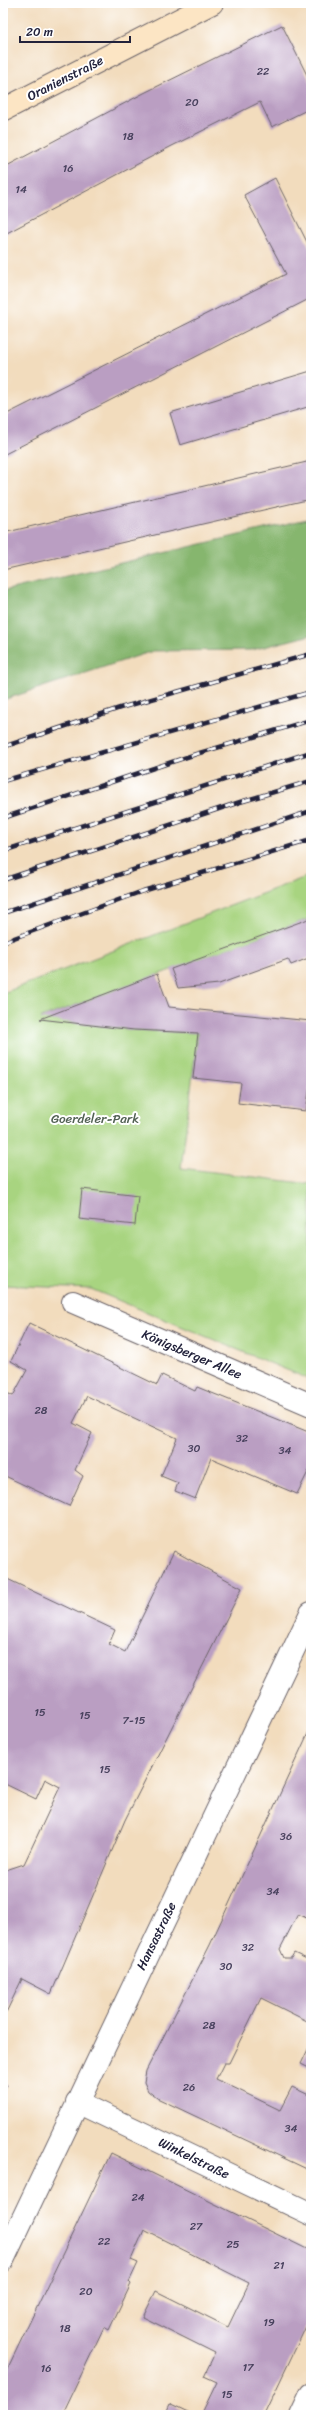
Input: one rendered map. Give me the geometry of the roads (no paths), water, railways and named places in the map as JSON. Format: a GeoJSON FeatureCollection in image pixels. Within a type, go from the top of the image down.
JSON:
{"type":"FeatureCollection","features":[{"type":"Feature","properties":{"kind":"main road","name":"Oranienstraße"},"geometry":{"type":"LineString","coordinates":[[3,110],[212,3]]}},
{"type":"Feature","properties":{"kind":"street","name":"Königsberger Allee"},"geometry":{"type":"LineString","coordinates":[[73,1302],[311,1405]]}},
{"type":"Feature","properties":{"kind":"street","name":"Hansastraße"},"geometry":{"type":"LineString","coordinates":[[3,2260],[311,1613]]}},
{"type":"Feature","properties":{"kind":"street","name":"Winkelstraße"},"geometry":{"type":"LineString","coordinates":[[77,2102],[311,2214]]}},
{"type":"Feature","properties":{"kind":"street"},"geometry":{"type":"LineString","coordinates":[[301,2415],[311,2394]]}},
{"type":"Feature","properties":{"kind":"railway"},"geometry":{"type":"LineString","coordinates":[[3,747],[120,708],[311,654]]}},
{"type":"Feature","properties":{"kind":"railway"},"geometry":{"type":"LineString","coordinates":[[3,781],[311,692]]}},
{"type":"Feature","properties":{"kind":"railway"},"geometry":{"type":"LineString","coordinates":[[3,818],[196,754],[311,720]]}},
{"type":"Feature","properties":{"kind":"railway"},"geometry":{"type":"LineString","coordinates":[[3,851],[311,752]]}},
{"type":"Feature","properties":{"kind":"railway"},"geometry":{"type":"LineString","coordinates":[[3,880],[240,802],[311,781]]}},
{"type":"Feature","properties":{"kind":"railway"},"geometry":{"type":"LineString","coordinates":[[3,913],[311,811]]}},
{"type":"Feature","properties":{"kind":"railway"},"geometry":{"type":"LineString","coordinates":[[3,942],[143,891],[311,840]]}},
{"type":"Feature","properties":{"kind":"park label","name":"Goerdeler-Park"},"geometry":{"type":"Point","coordinates":[95,1118]}}]}
